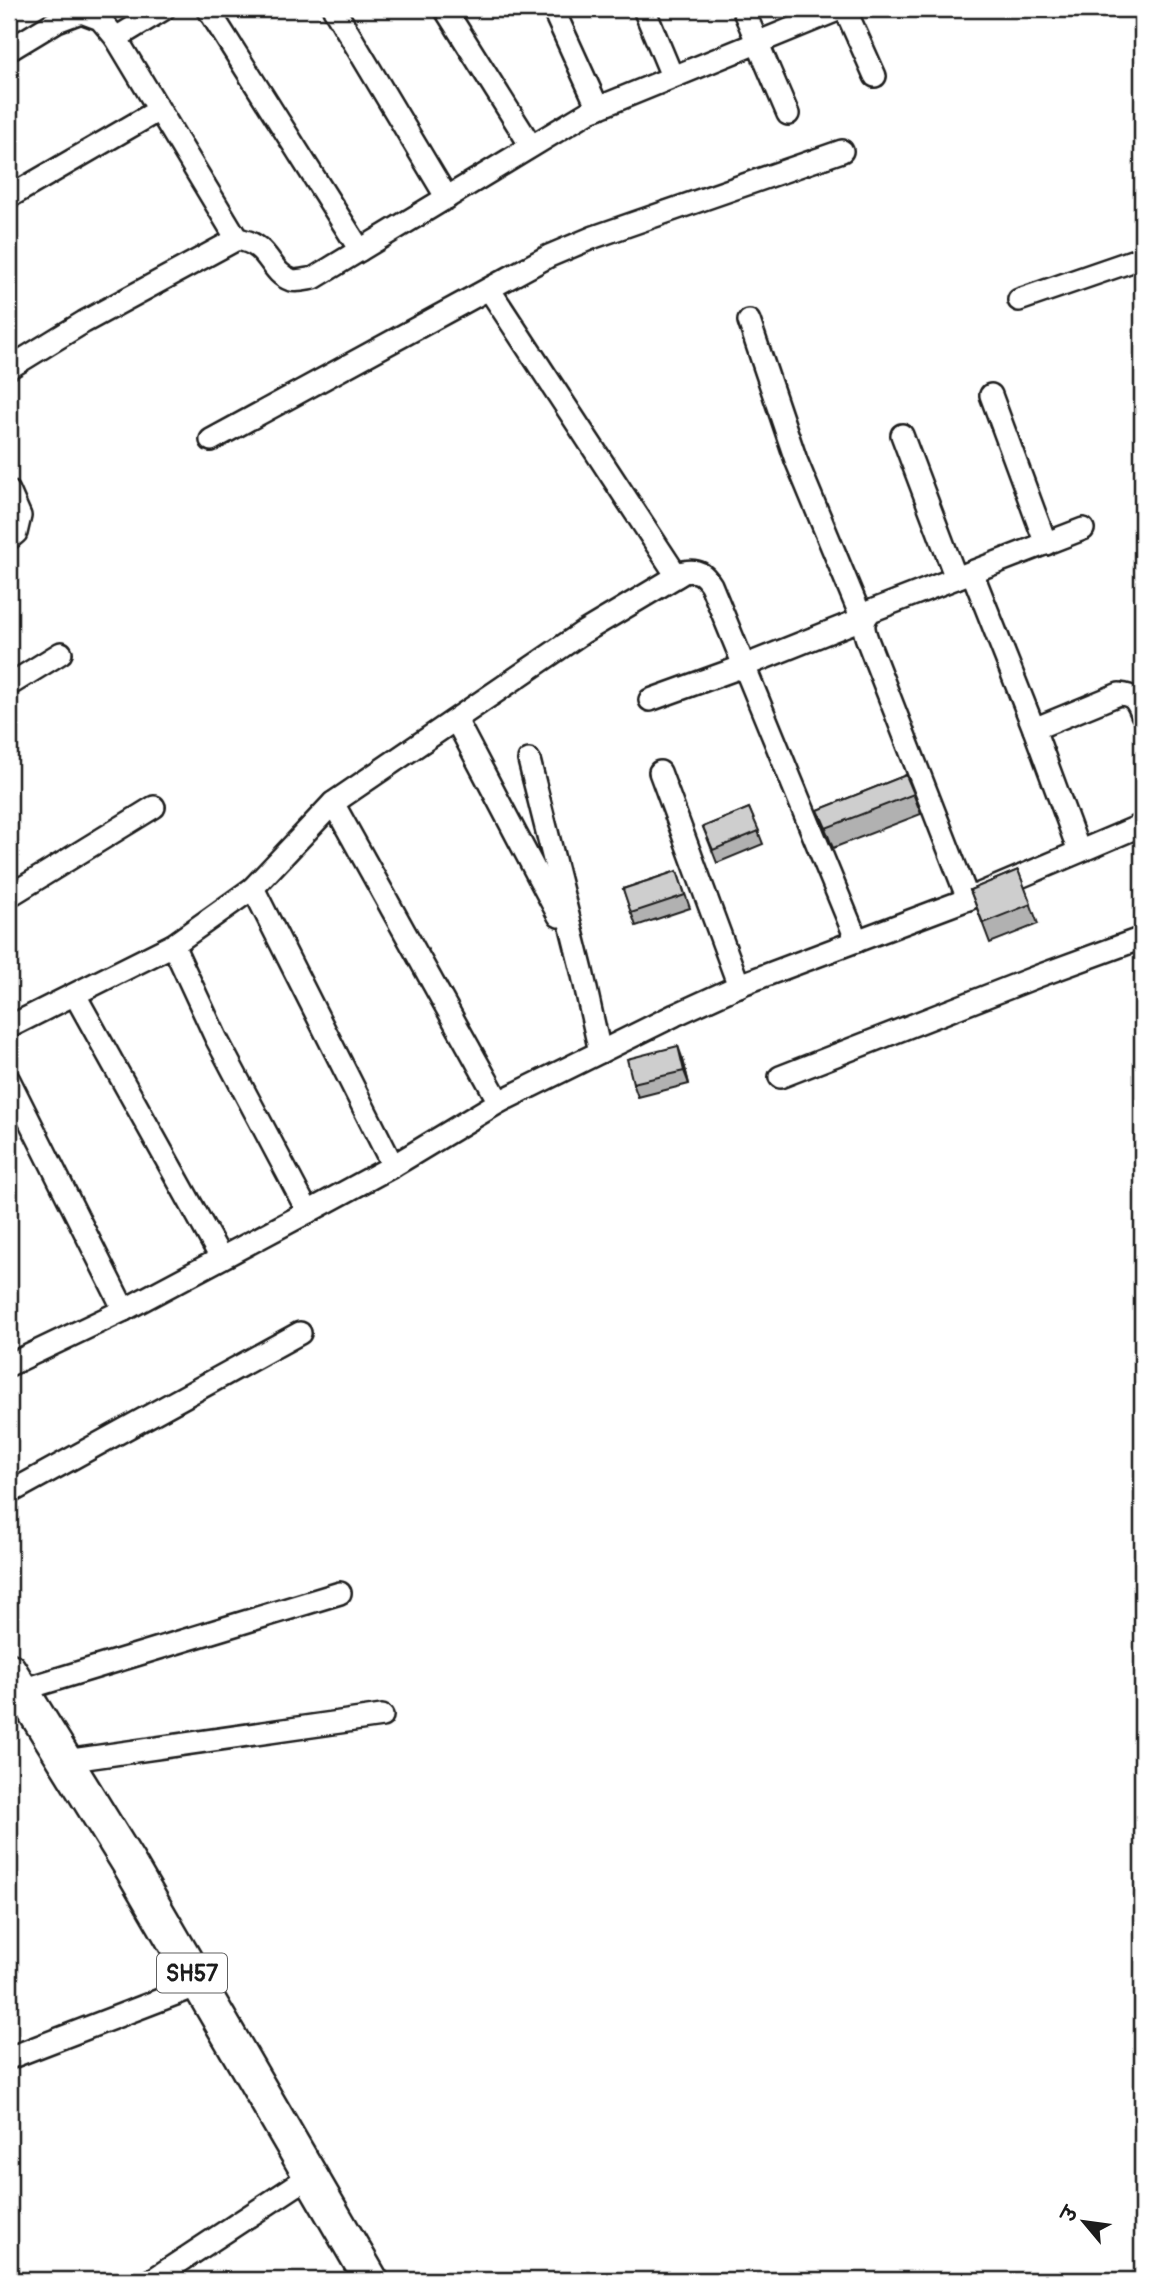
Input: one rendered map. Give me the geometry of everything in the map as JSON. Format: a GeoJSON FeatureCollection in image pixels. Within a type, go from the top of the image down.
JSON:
{"type":"FeatureCollection","features":[{"type":"Feature","properties":{"kind":"main road","name":"SH57"},"geometry":{"type":"LineString","coordinates":[[13,1686],[65,1761],[128,1862],[190,1989]]}},
{"type":"Feature","properties":{"kind":"main road","name":"SH57"},"geometry":{"type":"LineString","coordinates":[[13,1686],[115,1875],[190,1989],[301,2180],[351,2280]]}},
{"type":"Feature","properties":{"kind":"main road","name":"SH57"},"geometry":{"type":"LineString","coordinates":[[301,2180],[371,2280]]}},
{"type":"Feature","properties":{"kind":"street"},"geometry":{"type":"LineString","coordinates":[[116,38],[164,9]]}},
{"type":"Feature","properties":{"kind":"street"},"geometry":{"type":"LineString","coordinates":[[208,9],[360,250]]}},
{"type":"Feature","properties":{"kind":"street"},"geometry":{"type":"LineString","coordinates":[[334,9],[447,198]]}},
{"type":"Feature","properties":{"kind":"street"},"geometry":{"type":"LineString","coordinates":[[445,9],[531,146]]}},
{"type":"Feature","properties":{"kind":"street"},"geometry":{"type":"LineString","coordinates":[[553,9],[598,108]]}},
{"type":"Feature","properties":{"kind":"street"},"geometry":{"type":"LineString","coordinates":[[645,9],[672,76]]}},
{"type":"Feature","properties":{"kind":"street"},"geometry":{"type":"LineString","coordinates":[[743,9],[788,114]]}},
{"type":"Feature","properties":{"kind":"street"},"geometry":{"type":"LineString","coordinates":[[9,368],[84,322],[237,239],[251,241],[291,280],[314,278],[598,108],[842,9],[876,76]]}},
{"type":"Feature","properties":{"kind":"street"},"geometry":{"type":"LineString","coordinates":[[9,50],[57,21],[81,12],[100,19],[116,38],[237,239]]}},
{"type":"Feature","properties":{"kind":"street"},"geometry":{"type":"LineString","coordinates":[[9,197],[159,110]]}},
{"type":"Feature","properties":{"kind":"street"},"geometry":{"type":"LineString","coordinates":[[211,440],[549,256],[594,237],[842,151]]}},
{"type":"Feature","properties":{"kind":"street"},"geometry":{"type":"LineString","coordinates":[[1019,300],[1135,260],[1142,261]]}},
{"type":"Feature","properties":{"kind":"street"},"geometry":{"type":"LineString","coordinates":[[489,289],[677,576]]}},
{"type":"Feature","properties":{"kind":"street"},"geometry":{"type":"LineString","coordinates":[[749,321],[796,460],[863,619],[868,642],[968,899]]}},
{"type":"Feature","properties":{"kind":"street"},"geometry":{"type":"LineString","coordinates":[[991,395],[1046,544]]}},
{"type":"Feature","properties":{"kind":"street"},"geometry":{"type":"LineString","coordinates":[[902,435],[1034,729],[1079,851]]}},
{"type":"Feature","properties":{"kind":"street"},"geometry":{"type":"LineString","coordinates":[[9,491],[20,516],[16,534],[9,539]]}},
{"type":"Feature","properties":{"kind":"street"},"geometry":{"type":"LineString","coordinates":[[650,700],[744,666],[863,619],[871,611],[1083,529]]}},
{"type":"Feature","properties":{"kind":"street"},"geometry":{"type":"LineString","coordinates":[[9,1027],[173,944],[253,888],[333,803],[582,633],[677,576],[693,570],[706,578],[857,941]]}},
{"type":"Feature","properties":{"kind":"street"},"geometry":{"type":"LineString","coordinates":[[9,685],[61,653]]}},
{"type":"Feature","properties":{"kind":"street"},"geometry":{"type":"LineString","coordinates":[[1034,729],[1119,694],[1130,694],[1142,714]]}},
{"type":"Feature","properties":{"kind":"street"},"geometry":{"type":"LineString","coordinates":[[456,720],[576,949]]}},
{"type":"Feature","properties":{"kind":"street"},"geometry":{"type":"LineString","coordinates":[[529,760],[600,1052]]}},
{"type":"Feature","properties":{"kind":"street"},"geometry":{"type":"LineString","coordinates":[[660,772],[739,986]]}},
{"type":"Feature","properties":{"kind":"street"},"geometry":{"type":"LineString","coordinates":[[333,803],[499,1102]]}},
{"type":"Feature","properties":{"kind":"street"},"geometry":{"type":"LineString","coordinates":[[9,896],[155,807]]}},
{"type":"Feature","properties":{"kind":"street"},"geometry":{"type":"LineString","coordinates":[[9,1364],[124,1310],[393,1166],[499,1102],[600,1052],[739,986],[968,899],[1142,825]]}},
{"type":"Feature","properties":{"kind":"street"},"geometry":{"type":"LineString","coordinates":[[253,888],[393,1166]]}},
{"type":"Feature","properties":{"kind":"street"},"geometry":{"type":"LineString","coordinates":[[780,1077],[1142,939]]}},
{"type":"Feature","properties":{"kind":"street"},"geometry":{"type":"LineString","coordinates":[[173,944],[216,1038],[308,1212]]}},
{"type":"Feature","properties":{"kind":"street"},"geometry":{"type":"LineString","coordinates":[[75,995],[221,1258]]}},
{"type":"Feature","properties":{"kind":"street"},"geometry":{"type":"LineString","coordinates":[[9,1080],[124,1310]]}},
{"type":"Feature","properties":{"kind":"street"},"geometry":{"type":"LineString","coordinates":[[9,1493],[299,1333]]}},
{"type":"Feature","properties":{"kind":"street"},"geometry":{"type":"LineString","coordinates":[[13,1686],[340,1592]]}},
{"type":"Feature","properties":{"kind":"street"},"geometry":{"type":"LineString","coordinates":[[65,1761],[382,1716]]}},
{"type":"Feature","properties":{"kind":"street"},"geometry":{"type":"LineString","coordinates":[[9,2058],[190,1989]]}},
{"type":"Feature","properties":{"kind":"street"},"geometry":{"type":"LineString","coordinates":[[152,2280],[301,2180]]}},
{"type":"Feature","properties":{"kind":"building"},"geometry":{"type":"Polygon","coordinates":[[[906,775],[914,794],[826,828],[818,810],[906,775]]]}},
{"type":"Feature","properties":{"kind":"building"},"geometry":{"type":"Polygon","coordinates":[[[749,808],[759,831],[713,850],[703,827],[749,808]]]}},
{"type":"Feature","properties":{"kind":"building"},"geometry":{"type":"Polygon","coordinates":[[[1018,870],[1031,904],[983,923],[970,890],[1018,870]]]}},
{"type":"Feature","properties":{"kind":"building"},"geometry":{"type":"Polygon","coordinates":[[[677,871],[685,895],[631,913],[623,889],[677,871]]]}},
{"type":"Feature","properties":{"kind":"building"},"geometry":{"type":"Polygon","coordinates":[[[678,1046],[684,1071],[633,1083],[627,1059],[678,1046]]]}}]}
